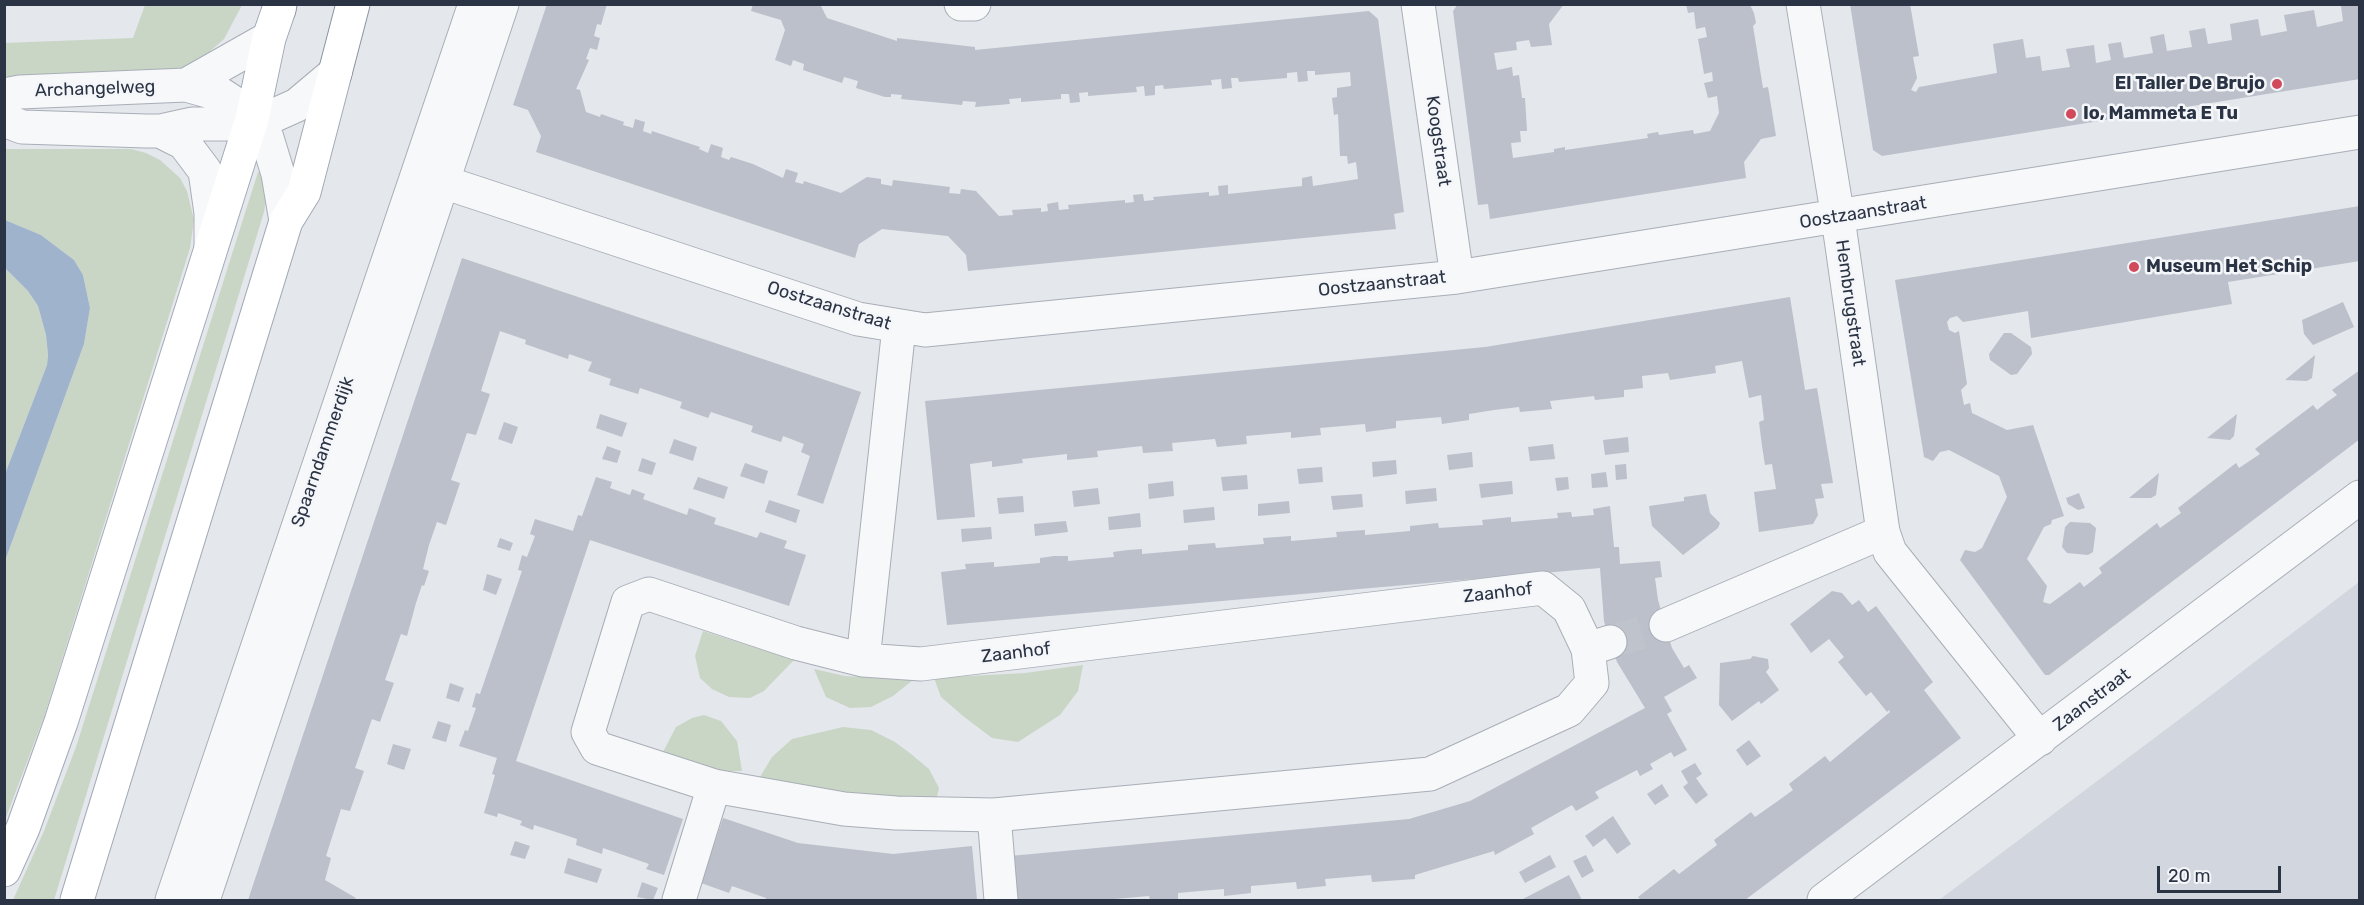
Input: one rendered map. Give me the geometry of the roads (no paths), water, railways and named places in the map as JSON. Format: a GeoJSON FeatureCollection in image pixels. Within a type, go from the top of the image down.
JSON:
{"type":"FeatureCollection","features":[{"type":"Feature","properties":{"kind":"main road"},"geometry":{"type":"LineString","coordinates":[[77,900],[286,221],[304,192],[353,4]]}},
{"type":"Feature","properties":{"kind":"main road"},"geometry":{"type":"LineString","coordinates":[[4,870],[23,828],[61,722],[252,119],[276,17]]}},
{"type":"Feature","properties":{"kind":"street","name":"Spaarndammerdijk"},"geometry":{"type":"LineString","coordinates":[[203,900],[431,177],[475,4]]}},
{"type":"Feature","properties":{"kind":"street","name":"Spaarndammerdijk"},"geometry":{"type":"LineString","coordinates":[[172,900],[431,177],[502,4]]}},
{"type":"Feature","properties":{"kind":"street"},"geometry":{"type":"LineString","coordinates":[[961,4],[974,4]]}},
{"type":"Feature","properties":{"kind":"street","name":"Koogstraat"},"geometry":{"type":"LineString","coordinates":[[1418,4],[1457,277]]}},
{"type":"Feature","properties":{"kind":"street","name":"Hembrugstraat"},"geometry":{"type":"LineString","coordinates":[[1803,4],[1838,218],[1882,532],[1890,552],[2040,740]]}},
{"type":"Feature","properties":{"kind":"street","name":"Archangelweg"},"geometry":{"type":"LineString","coordinates":[[186,85],[276,17]]}},
{"type":"Feature","properties":{"kind":"street","name":"Archangelweg"},"geometry":{"type":"LineString","coordinates":[[4,120],[22,127],[160,131],[192,124],[230,124],[277,114],[297,105],[335,73]]}},
{"type":"Feature","properties":{"kind":"street","name":"Archangelweg"},"geometry":{"type":"LineString","coordinates":[[4,95],[20,92],[186,85],[222,94],[238,104],[261,127],[267,138],[280,183],[286,221]]}},
{"type":"Feature","properties":{"kind":"street","name":"Archangelweg"},"geometry":{"type":"LineString","coordinates":[[160,131],[184,143],[205,171],[211,213],[210,251]]}},
{"type":"Feature","properties":{"kind":"street","name":"Oostzaanstraat"},"geometry":{"type":"LineString","coordinates":[[431,177],[858,319],[925,330],[1457,277],[1838,218],[2360,132]]}},
{"type":"Feature","properties":{"kind":"street"},"geometry":{"type":"LineString","coordinates":[[863,660],[899,327]]}},
{"type":"Feature","properties":{"kind":"street","name":"Zaanstraat"},"geometry":{"type":"LineString","coordinates":[[1824,900],[2040,740],[2360,497]]}},
{"type":"Feature","properties":{"kind":"street"},"geometry":{"type":"LineString","coordinates":[[1666,625],[1882,532]]}},
{"type":"Feature","properties":{"kind":"street","name":"Zaanhof"},"geometry":{"type":"LineString","coordinates":[[1543,588],[1569,609],[1599,645],[1592,683],[1569,710],[1430,774],[993,815],[844,809],[714,786],[597,748],[588,732],[628,602],[649,594],[796,643],[863,660],[921,664],[1543,588]]}},
{"type":"Feature","properties":{"kind":"street"},"geometry":{"type":"LineString","coordinates":[[680,900],[714,786]]}},
{"type":"Feature","properties":{"kind":"street"},"geometry":{"type":"LineString","coordinates":[[993,815],[1001,900]]}},
{"type":"Feature","properties":{"kind":"water"},"geometry":{"type":"Polygon","coordinates":[[[5,220],[41,235],[74,260],[83,275],[90,308],[84,344],[5,561],[5,474],[47,365],[48,355],[46,335],[38,306],[28,291],[5,268],[5,220]]]}},
{"type":"Feature","properties":{"kind":"tunnel"},"geometry":{"type":"LineString","coordinates":[[1610,642],[1666,625]]}},
{"type":"Feature","properties":{"kind":"place","name":"El Taller De Brujo"},"geometry":{"type":"Point","coordinates":[2277,84]}},
{"type":"Feature","properties":{"kind":"place","name":"Io, Mammeta E Tu"},"geometry":{"type":"Point","coordinates":[2071,114]}},
{"type":"Feature","properties":{"kind":"place","name":"Museum Het Schip"},"geometry":{"type":"Point","coordinates":[2134,267]}}]}
